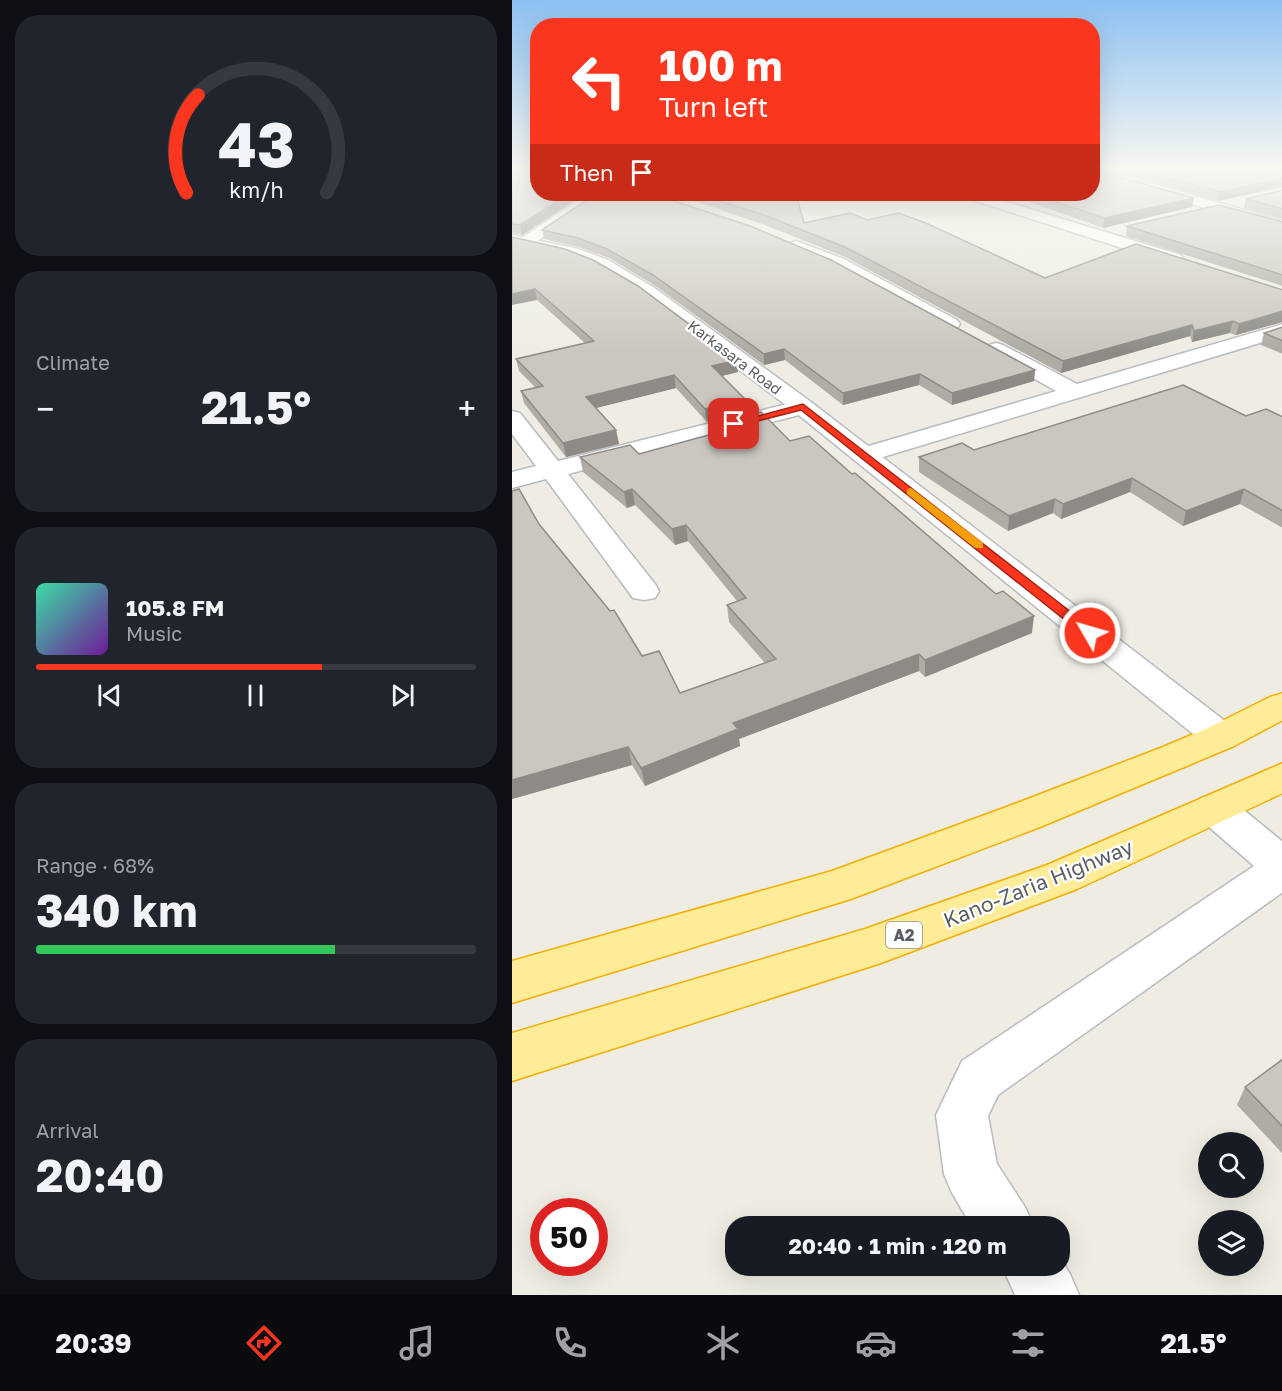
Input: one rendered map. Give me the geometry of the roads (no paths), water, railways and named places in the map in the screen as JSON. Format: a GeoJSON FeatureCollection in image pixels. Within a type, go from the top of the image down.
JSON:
{"type":"FeatureCollection","features":[{"type":"Feature","properties":{"kind":"highway"},"geometry":{"type":"LineString","coordinates":[[512,982],[836,887],[1025,816],[1221,737],[1283,705]]}},
{"type":"Feature","properties":{"kind":"highway","name":"Kano-Zaria Highway"},"geometry":{"type":"LineString","coordinates":[[512,1057],[865,949],[1062,877],[1283,777]]}},
{"type":"Feature","properties":{"kind":"street"},"geometry":{"type":"LineString","coordinates":[[519,241],[536,230]]}},
{"type":"Feature","properties":{"kind":"street"},"geometry":{"type":"LineString","coordinates":[[1084,230],[1185,263]]}},
{"type":"Feature","properties":{"kind":"street"},"geometry":{"type":"LineString","coordinates":[[1099,235],[1117,230]]}},
{"type":"Feature","properties":{"kind":"street"},"geometry":{"type":"LineString","coordinates":[[778,239],[838,263],[960,330]]}},
{"type":"Feature","properties":{"kind":"street","name":"Karkasara Road"},"geometry":{"type":"LineString","coordinates":[[519,241],[573,253],[602,264],[647,291],[803,407],[1221,737]]}},
{"type":"Feature","properties":{"kind":"street"},"geometry":{"type":"LineString","coordinates":[[864,455],[1283,330]]}},
{"type":"Feature","properties":{"kind":"street"},"geometry":{"type":"LineString","coordinates":[[981,341],[1073,391]]}},
{"type":"Feature","properties":{"kind":"street"},"geometry":{"type":"LineString","coordinates":[[512,480],[803,407]]}},
{"type":"Feature","properties":{"kind":"street"},"geometry":{"type":"LineString","coordinates":[[512,418],[644,591]]}},
{"type":"Feature","properties":{"kind":"street"},"geometry":{"type":"LineString","coordinates":[[998,1216],[971,1173],[962,1115],[980,1078],[1283,867],[1215,809]]}},
{"type":"Feature","properties":{"kind":"street"},"geometry":{"type":"LineString","coordinates":[[1037,1276],[1049,1295]]}}]}
